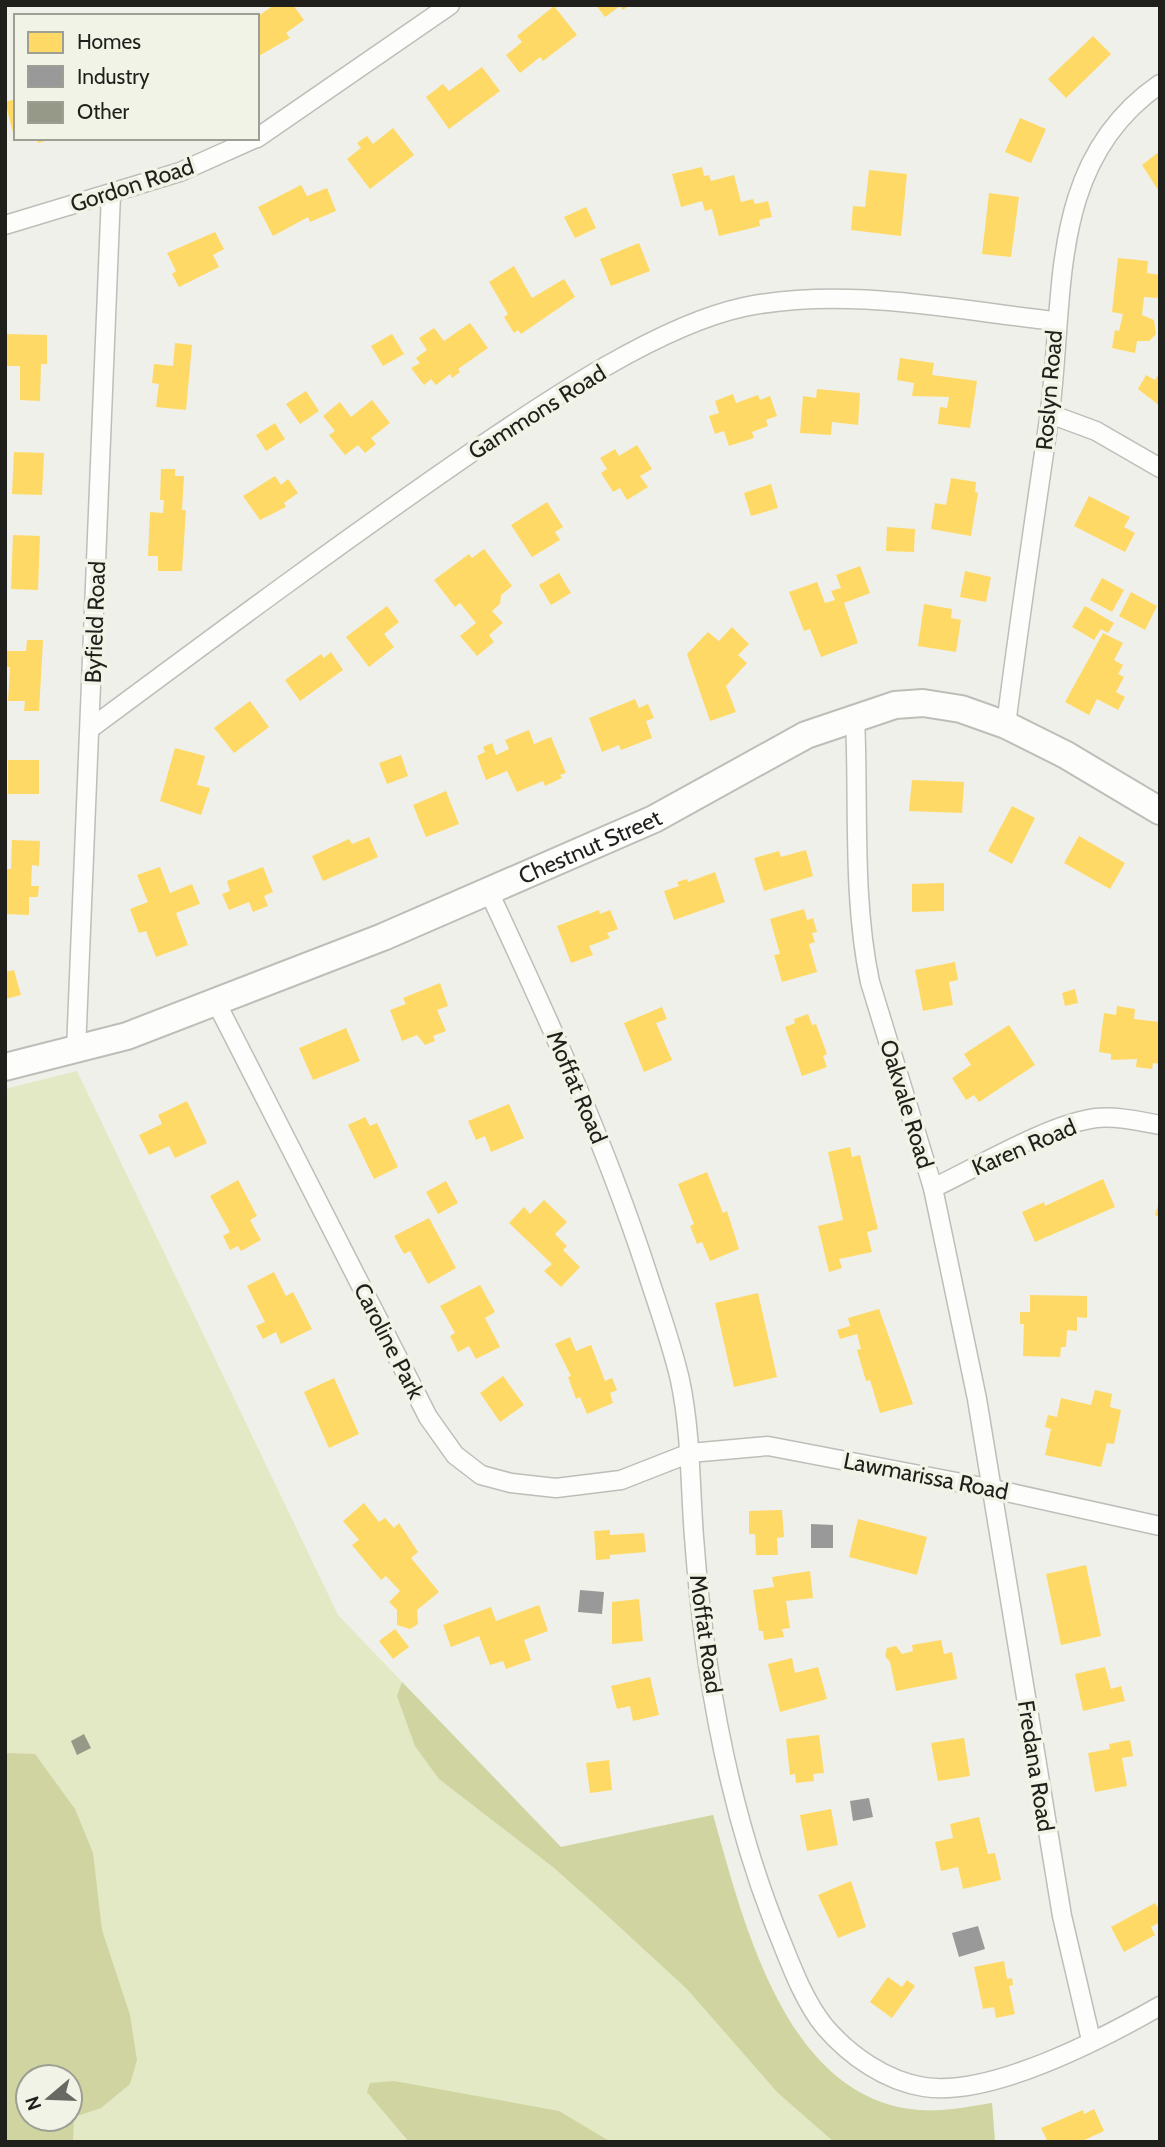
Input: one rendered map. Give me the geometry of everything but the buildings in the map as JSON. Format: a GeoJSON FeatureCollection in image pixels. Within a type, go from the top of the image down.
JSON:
{"type":"FeatureCollection","features":[{"type":"Feature","properties":{"kind":"main road","name":"Chestnut Street"},"geometry":{"type":"LineString","coordinates":[[5,1067],[127,1037],[383,937],[654,819],[806,735],[855,716],[895,705],[923,703],[961,709],[1006,725],[1066,755],[1160,811]]}},
{"type":"Feature","properties":{"kind":"street","name":"Gordon Road"},"geometry":{"type":"LineString","coordinates":[[259,137],[450,5]]}},
{"type":"Feature","properties":{"kind":"street","name":"Roslyn Road"},"geometry":{"type":"LineString","coordinates":[[1006,725],[1050,414],[1055,321],[1067,238],[1079,194],[1112,124],[1160,84]]}},
{"type":"Feature","properties":{"kind":"street","name":"Gordon Road"},"geometry":{"type":"LineString","coordinates":[[5,225],[180,172],[252,140]]}},
{"type":"Feature","properties":{"kind":"street","name":"Byfield Road"},"geometry":{"type":"LineString","coordinates":[[76,1051],[111,194]]}},
{"type":"Feature","properties":{"kind":"street","name":"Gammons Road"},"geometry":{"type":"LineString","coordinates":[[91,728],[383,513],[531,412],[591,376],[695,323],[742,307],[792,300],[845,298],[1055,321]]}},
{"type":"Feature","properties":{"kind":"street"},"geometry":{"type":"LineString","coordinates":[[1050,414],[1096,431],[1160,468]]}},
{"type":"Feature","properties":{"kind":"street","name":"Oakvale Road"},"geometry":{"type":"LineString","coordinates":[[855,716],[858,899],[863,952],[885,1034],[933,1188],[993,1489]]}},
{"type":"Feature","properties":{"kind":"street","name":"Moffat Road"},"geometry":{"type":"LineString","coordinates":[[488,890],[554,1030],[596,1130],[633,1228],[680,1381],[690,1454],[694,1537],[709,1675],[737,1809],[766,1904],[793,1970],[823,2025],[850,2052],[874,2068],[898,2080],[927,2088],[972,2084],[1021,2072],[1160,2006]]}},
{"type":"Feature","properties":{"kind":"street","name":"Caroline Park"},"geometry":{"type":"LineString","coordinates":[[216,1002],[428,1417],[456,1455],[481,1475],[511,1483],[556,1488],[621,1480],[690,1454]]}},
{"type":"Feature","properties":{"kind":"street","name":"Karen Road"},"geometry":{"type":"LineString","coordinates":[[933,1188],[1058,1128],[1096,1118],[1131,1119],[1160,1125]]}},
{"type":"Feature","properties":{"kind":"street","name":"Lawmarissa Road"},"geometry":{"type":"LineString","coordinates":[[690,1454],[768,1446],[993,1489],[1160,1526]]}},
{"type":"Feature","properties":{"kind":"street","name":"Fredana Road"},"geometry":{"type":"LineString","coordinates":[[993,1489],[1062,1916],[1091,2040]]}},
{"type":"Feature","properties":{"kind":"green space"},"geometry":{"type":"Polygon","coordinates":[[[77,1071],[338,1615],[560,1847],[713,1815],[756,1952],[777,1998],[803,2040],[834,2074],[872,2099],[918,2110],[955,2109],[992,2103],[995,2142],[5,2142],[5,1089],[77,1071]]]}},
{"type":"Feature","properties":{"kind":"green space"},"geometry":{"type":"Polygon","coordinates":[[[402,1682],[561,1847],[713,1815],[756,1952],[777,1998],[803,2040],[834,2074],[872,2099],[918,2110],[955,2109],[992,2103],[995,2142],[834,2142],[778,2093],[687,1989],[599,1908],[553,1867],[439,1779],[415,1746],[397,1696],[402,1682]]]}},
{"type":"Feature","properties":{"kind":"green space"},"geometry":{"type":"Polygon","coordinates":[[[5,1753],[35,1754],[75,1809],[93,1853],[102,1930],[130,2015],[137,2060],[130,2084],[101,2108],[84,2114],[84,2063],[14,2063],[14,2133],[73,2133],[73,2142],[5,2142],[5,1753]]]}},
{"type":"Feature","properties":{"kind":"green space"},"geometry":{"type":"Polygon","coordinates":[[[394,2081],[559,2111],[611,2142],[409,2142],[367,2092],[370,2083],[394,2081]]]}}]}
